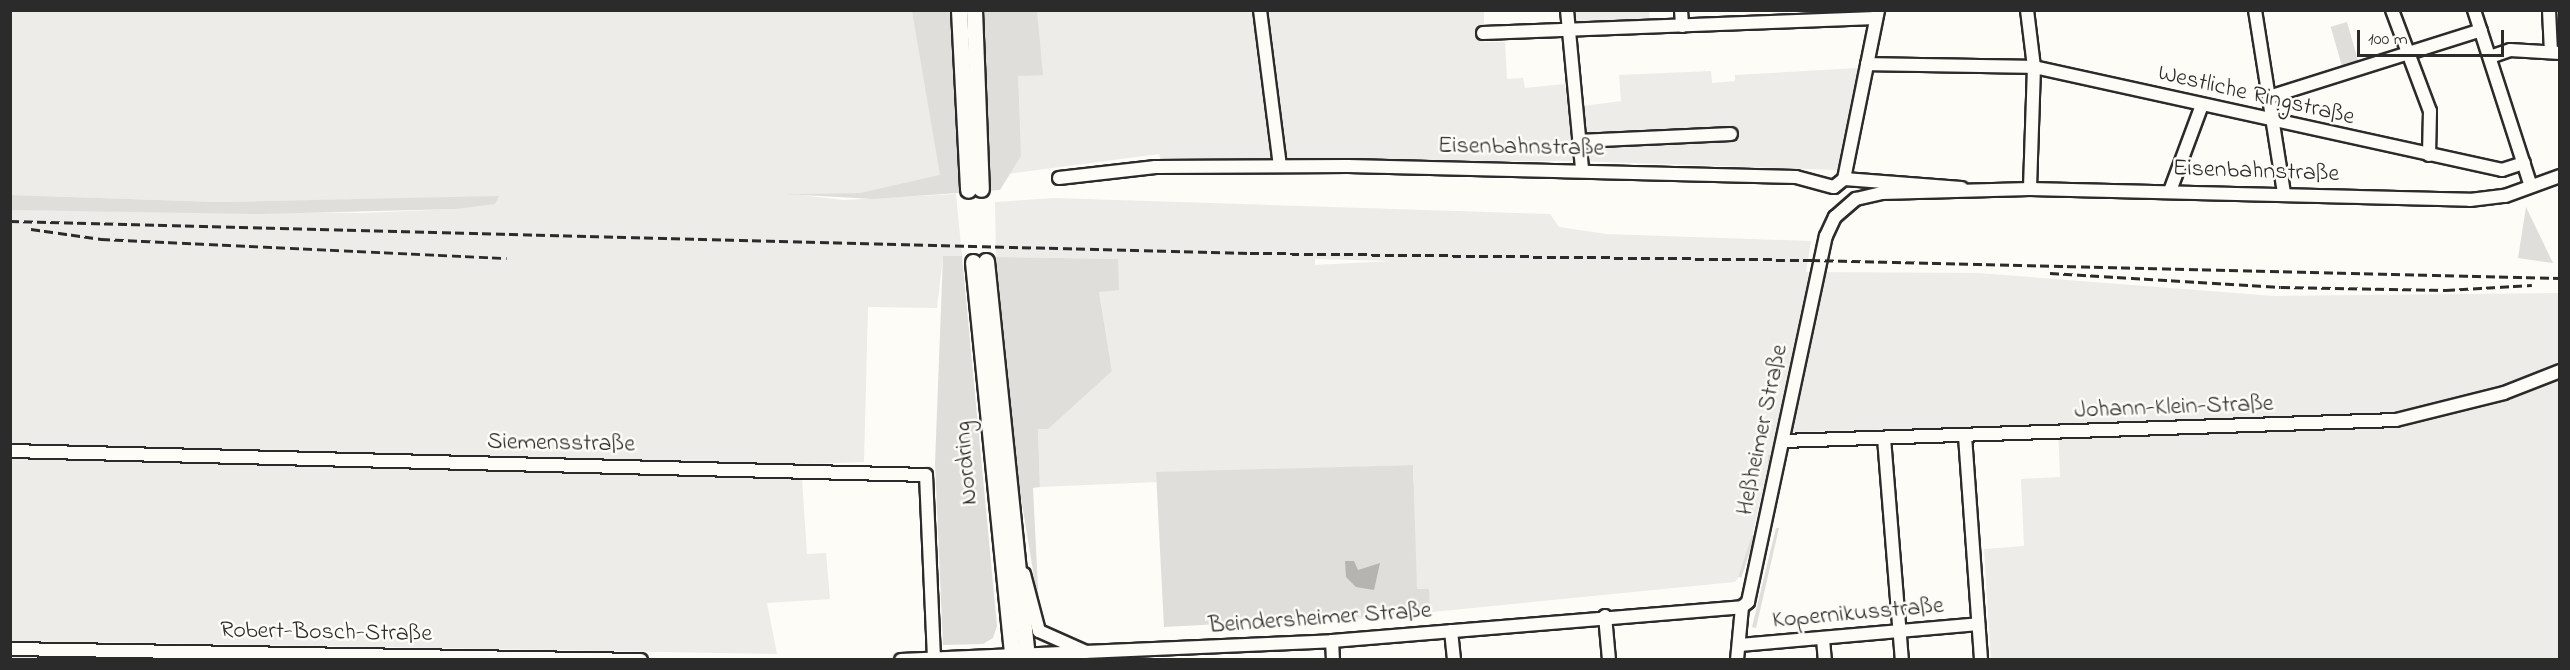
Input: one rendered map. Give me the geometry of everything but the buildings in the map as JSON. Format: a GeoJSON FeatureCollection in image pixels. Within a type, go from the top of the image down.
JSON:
{"type":"FeatureCollection","features":[{"type":"Feature","properties":{"kind":"main road"},"geometry":{"type":"LineString","coordinates":[[959,10],[975,189],[974,10]]}},
{"type":"Feature","properties":{"kind":"main road","name":"Nordring"},"geometry":{"type":"LineString","coordinates":[[980,261],[1010,502],[1020,657],[980,261]]}},
{"type":"Feature","properties":{"kind":"street"},"geometry":{"type":"LineString","coordinates":[[1260,10],[1280,166]]}},
{"type":"Feature","properties":{"kind":"street"},"geometry":{"type":"LineString","coordinates":[[1567,10],[1582,170]]}},
{"type":"Feature","properties":{"kind":"street"},"geometry":{"type":"LineString","coordinates":[[1681,10],[1682,26]]}},
{"type":"Feature","properties":{"kind":"street"},"geometry":{"type":"LineString","coordinates":[[2027,10],[2034,67],[2030,189]]}},
{"type":"Feature","properties":{"kind":"street"},"geometry":{"type":"LineString","coordinates":[[2255,10],[2284,194]]}},
{"type":"Feature","properties":{"kind":"street"},"geometry":{"type":"LineString","coordinates":[[2392,10],[2405,54],[2430,111],[2429,155]]}},
{"type":"Feature","properties":{"kind":"street"},"geometry":{"type":"LineString","coordinates":[[2474,10],[2531,186]]}},
{"type":"Feature","properties":{"kind":"street"},"geometry":{"type":"LineString","coordinates":[[2490,57],[2510,50],[2555,53],[2549,10]]}},
{"type":"Feature","properties":{"kind":"street"},"geometry":{"type":"LineString","coordinates":[[1483,33],[1682,26],[1877,14],[1844,179]]}},
{"type":"Feature","properties":{"kind":"street"},"geometry":{"type":"LineString","coordinates":[[2270,97],[2481,30]]}},
{"type":"Feature","properties":{"kind":"street","name":"Westliche Ringstraße"},"geometry":{"type":"LineString","coordinates":[[1867,64],[2034,67],[2274,122],[2502,170],[2524,163]]}},
{"type":"Feature","properties":{"kind":"street"},"geometry":{"type":"LineString","coordinates":[[2170,190],[2202,105]]}},
{"type":"Feature","properties":{"kind":"street"},"geometry":{"type":"LineString","coordinates":[[1579,141],[1731,134]]}},
{"type":"Feature","properties":{"kind":"street","name":"Eisenbahnstraße"},"geometry":{"type":"LineString","coordinates":[[1059,178],[1155,167],[1280,166],[1582,170],[1796,177],[1830,187],[1844,179],[1920,181],[1978,192]]}},
{"type":"Feature","properties":{"kind":"street","name":"Eisenbahnstraße"},"geometry":{"type":"LineString","coordinates":[[1841,211],[1881,193],[2030,189],[2170,190],[2470,200],[2531,186],[2559,176]]}},
{"type":"Feature","properties":{"kind":"street","name":"Heßheimer Straße"},"geometry":{"type":"LineString","coordinates":[[1737,660],[1742,607],[1748,602],[1825,242],[1841,211]]}},
{"type":"Feature","properties":{"kind":"street","name":"Johann-Klein-Straße"},"geometry":{"type":"LineString","coordinates":[[1783,441],[2396,420],[2504,393],[2559,371]]}},
{"type":"Feature","properties":{"kind":"street"},"geometry":{"type":"LineString","coordinates":[[1965,436],[1981,660]]}},
{"type":"Feature","properties":{"kind":"street"},"geometry":{"type":"LineString","coordinates":[[1884,438],[1902,660]]}},
{"type":"Feature","properties":{"kind":"street","name":"Siemensstraße"},"geometry":{"type":"LineString","coordinates":[[10,451],[926,475],[934,658]]}},
{"type":"Feature","properties":{"kind":"street","name":"Nordring"},"geometry":{"type":"LineString","coordinates":[[1010,502],[1039,631],[1054,643],[1095,655]]}},
{"type":"Feature","properties":{"kind":"street","name":"Beindersheimer Straße"},"geometry":{"type":"LineString","coordinates":[[901,660],[1158,655],[1605,616],[1742,607]]}},
{"type":"Feature","properties":{"kind":"street"},"geometry":{"type":"LineString","coordinates":[[1605,616],[1609,660]]}},
{"type":"Feature","properties":{"kind":"street","name":"Kopernikusstraße"},"geometry":{"type":"LineString","coordinates":[[1740,645],[1978,624]]}},
{"type":"Feature","properties":{"kind":"street"},"geometry":{"type":"LineString","coordinates":[[1451,631],[1454,660]]}},
{"type":"Feature","properties":{"kind":"street"},"geometry":{"type":"LineString","coordinates":[[1823,639],[1825,660]]}},
{"type":"Feature","properties":{"kind":"street"},"geometry":{"type":"LineString","coordinates":[[1332,641],[1333,660]]}},
{"type":"Feature","properties":{"kind":"street","name":"Robert-Bosch-Straße"},"geometry":{"type":"LineString","coordinates":[[10,649],[641,660]]}},
{"type":"Feature","properties":{"kind":"shaded area"},"geometry":{"type":"Polygon","coordinates":[[[11,11],[1484,11],[1484,42],[1505,42],[1507,79],[1523,78],[1525,88],[1565,84],[1568,108],[1621,101],[1619,75],[1711,71],[1712,83],[1735,81],[1735,75],[1858,68],[1837,170],[1574,161],[1161,161],[1159,154],[860,193],[793,194],[843,200],[956,194],[962,256],[943,257],[937,308],[868,307],[864,462],[801,464],[807,554],[826,553],[830,599],[767,603],[777,654],[103,642],[102,659],[11,659],[11,210],[363,213],[456,209],[499,197],[218,202],[11,195],[11,11]]]}},
{"type":"Feature","properties":{"kind":"shaded area"},"geometry":{"type":"Polygon","coordinates":[[[912,11],[1037,11],[1043,75],[1018,76],[1021,156],[1000,190],[873,199],[785,194],[860,193],[940,175],[912,11]]]}},
{"type":"Feature","properties":{"kind":"shaded area"},"geometry":{"type":"Polygon","coordinates":[[[1574,11],[1649,11],[1650,21],[1575,24],[1574,11]]]}},
{"type":"Feature","properties":{"kind":"shaded area"},"geometry":{"type":"Polygon","coordinates":[[[2347,22],[2358,61],[2342,66],[2331,27],[2347,22]]]}},
{"type":"Feature","properties":{"kind":"shaded area"},"geometry":{"type":"Polygon","coordinates":[[[11,195],[218,202],[499,196],[495,204],[456,209],[261,214],[11,210],[11,195]]]}},
{"type":"Feature","properties":{"kind":"shaded area"},"geometry":{"type":"Polygon","coordinates":[[[1055,198],[1550,214],[1559,227],[1606,234],[1811,241],[1806,272],[1978,273],[2274,296],[2559,293],[2559,659],[1991,659],[1984,549],[2024,546],[2021,479],[2060,477],[2058,425],[1794,432],[1775,439],[1744,570],[1735,582],[1340,621],[1335,486],[1414,483],[1413,465],[1156,473],[1157,482],[1040,487],[1038,429],[1112,371],[1099,292],[1118,259],[996,257],[995,202],[1055,198]],[[1315,259],[1315,265],[1392,261],[1315,259]]]}},
{"type":"Feature","properties":{"kind":"shaded area"},"geometry":{"type":"Polygon","coordinates":[[[2526,207],[2553,263],[2518,258],[2526,207]]]}},
{"type":"Feature","properties":{"kind":"shaded area"},"geometry":{"type":"Polygon","coordinates":[[[943,256],[962,256],[997,626],[993,638],[983,644],[943,645],[935,463],[943,256]]]}},
{"type":"Feature","properties":{"kind":"shaded area"},"geometry":{"type":"Polygon","coordinates":[[[996,257],[1118,259],[1119,290],[1099,292],[1112,371],[1048,429],[1038,429],[1040,487],[1033,488],[1039,608],[1014,454],[996,257]]]}},
{"type":"Feature","properties":{"kind":"shaded area"},"geometry":{"type":"Polygon","coordinates":[[[1768,455],[1771,455],[1771,510],[1768,510],[1768,455]]]}},
{"type":"Feature","properties":{"kind":"shaded area"},"geometry":{"type":"Polygon","coordinates":[[[1413,465],[1417,589],[1429,589],[1430,613],[1164,627],[1156,472],[1413,465]]]}},
{"type":"Feature","properties":{"kind":"shaded area"},"geometry":{"type":"Polygon","coordinates":[[[1776,528],[1779,528],[1756,628],[1752,627],[1776,528]]]}},
{"type":"Feature","properties":{"kind":"shaded area"},"geometry":{"type":"Polygon","coordinates":[[[1752,535],[1755,536],[1741,578],[1738,577],[1752,535]]]}},
{"type":"Feature","properties":{"kind":"shaded area"},"geometry":{"type":"Polygon","coordinates":[[[1345,561],[1354,561],[1358,570],[1380,563],[1374,590],[1356,587],[1346,577],[1345,561]]]}},
{"type":"Feature","properties":{"kind":"shaded area"},"geometry":{"type":"Polygon","coordinates":[[[101,652],[196,654],[196,659],[102,659],[101,652]]]}},
{"type":"Feature","properties":{"kind":"railway"},"geometry":{"type":"LineString","coordinates":[[10,221],[1250,253],[1811,260],[2560,278]]}},
{"type":"Feature","properties":{"kind":"railway"},"geometry":{"type":"LineString","coordinates":[[31,229],[101,239],[507,258]]}},
{"type":"Feature","properties":{"kind":"railway"},"geometry":{"type":"LineString","coordinates":[[2050,273],[2281,287],[2446,290],[2532,285]]}}]}
